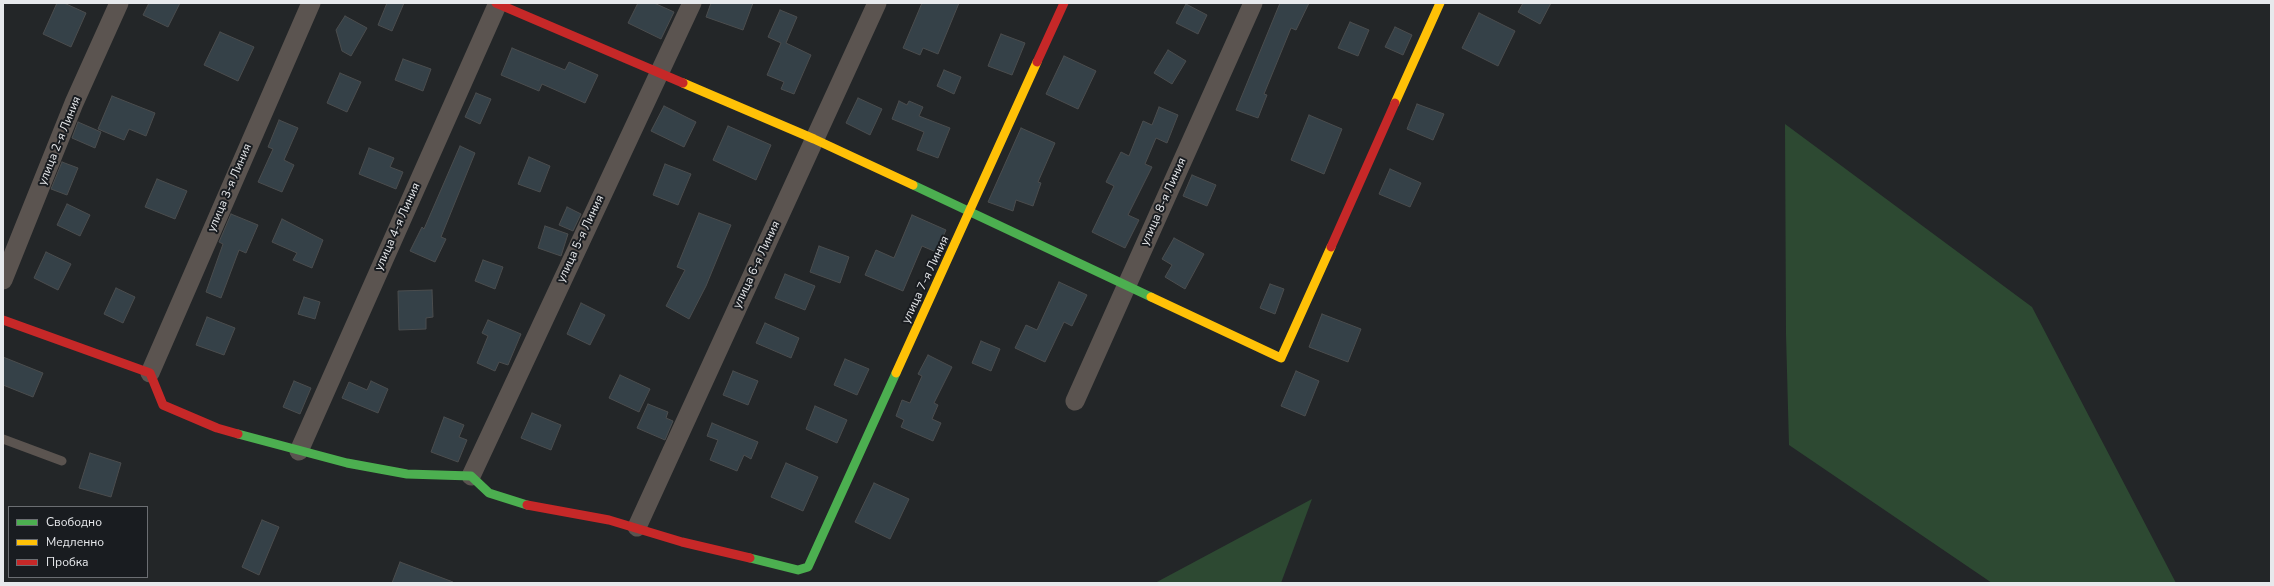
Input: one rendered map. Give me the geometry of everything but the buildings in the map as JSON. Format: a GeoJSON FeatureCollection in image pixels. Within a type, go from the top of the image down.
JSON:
{"type":"FeatureCollection","features":[{"type":"Feature","properties":{"kind":"street","name":"улица 2-я Линия"},"geometry":{"type":"LineString","coordinates":[[3,280],[74,103],[119,3]]}},
{"type":"Feature","properties":{"kind":"street","name":"улица 3-я Линия"},"geometry":{"type":"LineString","coordinates":[[150,373],[311,3]]}},
{"type":"Feature","properties":{"kind":"street"},"geometry":{"type":"LineString","coordinates":[[497,3],[660,71],[814,139],[971,211],[1281,358],[1440,3]]}},
{"type":"Feature","properties":{"kind":"street","name":"улица 4-я Линия"},"geometry":{"type":"LineString","coordinates":[[298,451],[497,3]]}},
{"type":"Feature","properties":{"kind":"street","name":"улица 5-я Линия"},"geometry":{"type":"LineString","coordinates":[[471,476],[692,3]]}},
{"type":"Feature","properties":{"kind":"street","name":"улица 6-я Линия"},"geometry":{"type":"LineString","coordinates":[[637,526],[877,3]]}},
{"type":"Feature","properties":{"kind":"street","name":"улица 7-я Линия"},"geometry":{"type":"LineString","coordinates":[[637,526],[682,542],[798,570],[808,567],[971,211],[1064,3]]}},
{"type":"Feature","properties":{"kind":"street","name":"улица 8-я Линия"},"geometry":{"type":"LineString","coordinates":[[1075,401],[1252,3]]}},
{"type":"Feature","properties":{"kind":"street"},"geometry":{"type":"LineString","coordinates":[[3,320],[150,373],[163,405],[217,428],[347,463],[407,474],[471,476],[489,492],[537,508],[637,526]]}},
{"type":"Feature","properties":{"kind":"lane"},"geometry":{"type":"LineString","coordinates":[[3,439],[62,461]]}},
{"type":"Feature","properties":{"kind":"green space"},"geometry":{"type":"Polygon","coordinates":[[[1785,124],[2032,307],[2176,583],[1992,583],[1789,445],[1786,334],[1785,124]]]}},
{"type":"Feature","properties":{"kind":"green space"},"geometry":{"type":"Polygon","coordinates":[[[1312,499],[1281,583],[1155,583],[1312,499]]]}},
{"type":"Feature","properties":{"kind":"traffic: fast"},"geometry":{"type":"LineString","coordinates":[[913,185],[1151,297]]}},
{"type":"Feature","properties":{"kind":"traffic: fast"},"geometry":{"type":"LineString","coordinates":[[750,558],[798,570],[808,567],[896,373]]}},
{"type":"Feature","properties":{"kind":"traffic: fast"},"geometry":{"type":"LineString","coordinates":[[238,434],[347,463],[407,474],[471,476],[489,493],[527,505]]}},
{"type":"Feature","properties":{"kind":"traffic: slow"},"geometry":{"type":"LineString","coordinates":[[1395,103],[1440,3]]}},
{"type":"Feature","properties":{"kind":"traffic: slow"},"geometry":{"type":"LineString","coordinates":[[896,373],[1037,62]]}},
{"type":"Feature","properties":{"kind":"traffic: slow"},"geometry":{"type":"LineString","coordinates":[[683,83],[814,139],[913,185]]}},
{"type":"Feature","properties":{"kind":"traffic: slow"},"geometry":{"type":"LineString","coordinates":[[1151,297],[1281,358],[1331,247]]}},
{"type":"Feature","properties":{"kind":"traffic: jam"},"geometry":{"type":"LineString","coordinates":[[496,3],[683,83]]}},
{"type":"Feature","properties":{"kind":"traffic: jam"},"geometry":{"type":"LineString","coordinates":[[1037,62],[1064,3]]}},
{"type":"Feature","properties":{"kind":"traffic: jam"},"geometry":{"type":"LineString","coordinates":[[1331,247],[1395,103]]}},
{"type":"Feature","properties":{"kind":"traffic: jam"},"geometry":{"type":"LineString","coordinates":[[3,320],[150,373],[163,405],[217,428],[238,434]]}},
{"type":"Feature","properties":{"kind":"traffic: jam"},"geometry":{"type":"LineString","coordinates":[[527,505],[609,520],[682,542],[750,558]]}}]}
